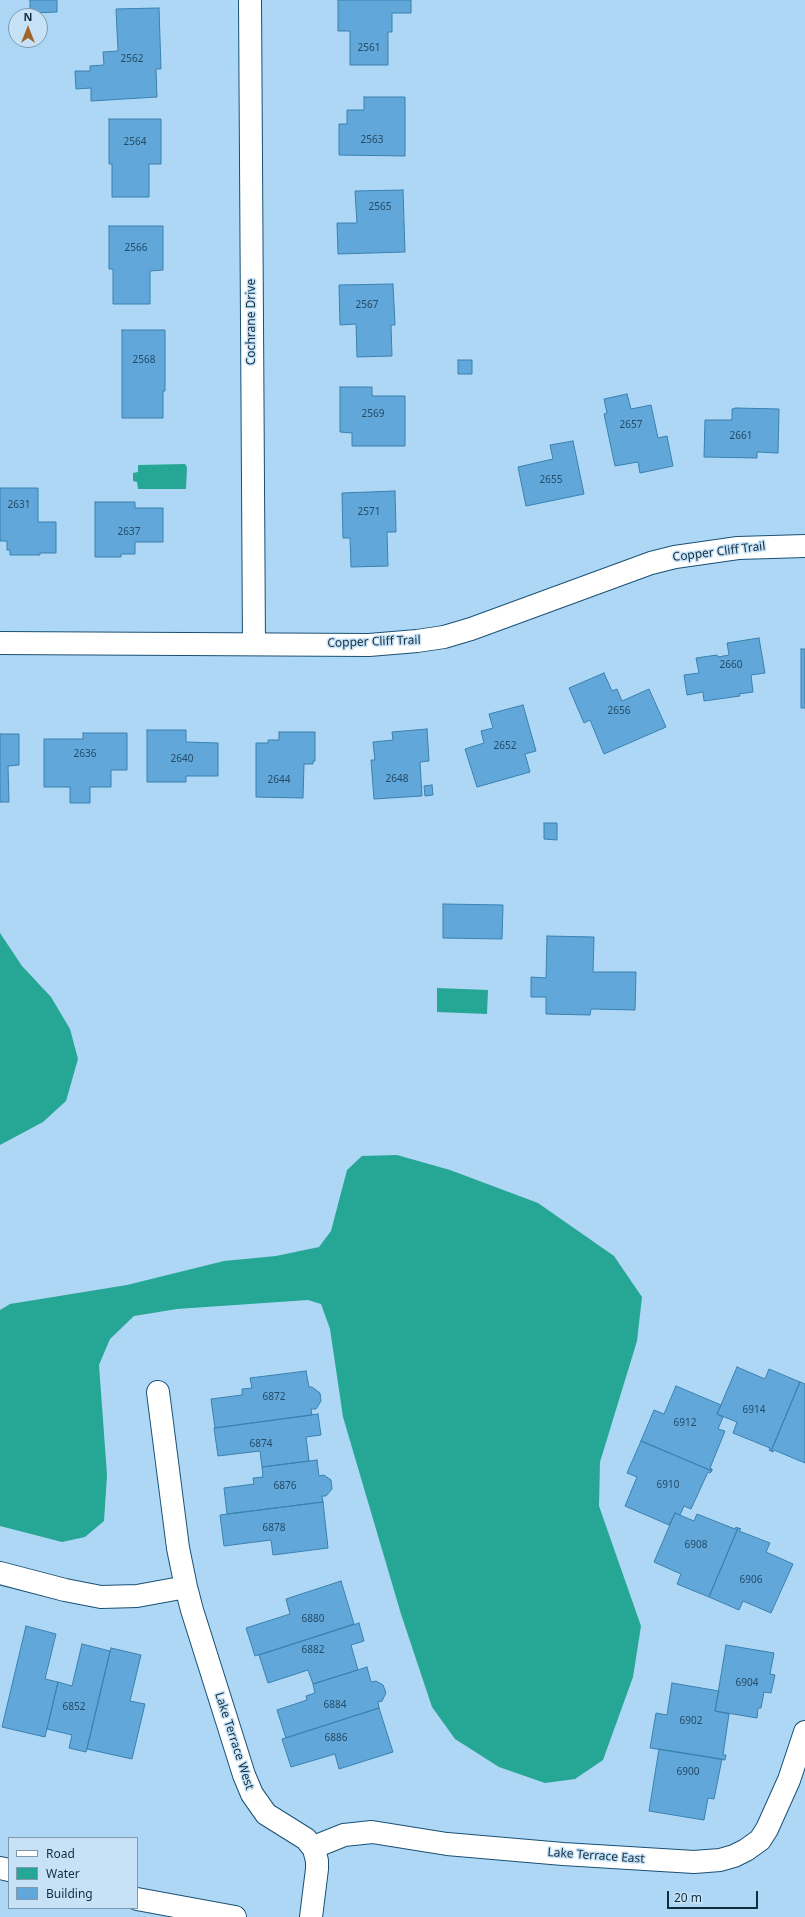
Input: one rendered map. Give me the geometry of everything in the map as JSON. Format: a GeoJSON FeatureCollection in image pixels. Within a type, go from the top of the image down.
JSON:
{"type":"FeatureCollection","features":[{"type":"Feature","properties":{"kind":"street","name":"Cochrane Drive"},"geometry":{"type":"LineString","coordinates":[[250,0],[254,644]]}},
{"type":"Feature","properties":{"kind":"street","name":"Copper Cliff Trail"},"geometry":{"type":"LineString","coordinates":[[0,644],[381,644],[444,637],[482,626],[634,569],[675,557],[738,548],[805,546]]}},
{"type":"Feature","properties":{"kind":"street","name":"Lake Terrace West"},"geometry":{"type":"LineString","coordinates":[[158,1392],[178,1548],[186,1587],[244,1775],[252,1794],[266,1814],[306,1838],[314,1847]]}},
{"type":"Feature","properties":{"kind":"street"},"geometry":{"type":"LineString","coordinates":[[0,1573],[65,1590],[101,1597],[137,1596],[186,1587]]}},
{"type":"Feature","properties":{"kind":"street","name":"Lake Terrace East"},"geometry":{"type":"LineString","coordinates":[[314,1847],[344,1834],[372,1832],[447,1844],[563,1854],[694,1862],[729,1858],[752,1846],[767,1830],[789,1780],[805,1732]]}},
{"type":"Feature","properties":{"kind":"street"},"geometry":{"type":"LineString","coordinates":[[311,1917],[318,1861],[314,1847]]}},
{"type":"Feature","properties":{"kind":"street"},"geometry":{"type":"LineString","coordinates":[[138,1899],[235,1917]]}},
{"type":"Feature","properties":{"kind":"water"},"geometry":{"type":"Polygon","coordinates":[[[185,464],[187,467],[186,489],[138,489],[137,482],[133,481],[133,473],[138,472],[138,465],[185,464]]]}},
{"type":"Feature","properties":{"kind":"water"},"geometry":{"type":"Polygon","coordinates":[[[0,933],[22,966],[51,997],[70,1029],[78,1059],[66,1101],[43,1122],[0,1145],[0,933]]]}},
{"type":"Feature","properties":{"kind":"water"},"geometry":{"type":"Polygon","coordinates":[[[437,988],[488,990],[487,1014],[437,1012],[437,988]]]}},
{"type":"Feature","properties":{"kind":"water"},"geometry":{"type":"Polygon","coordinates":[[[397,1155],[450,1170],[538,1203],[614,1256],[642,1297],[637,1341],[600,1462],[599,1506],[641,1626],[633,1677],[603,1760],[575,1779],[545,1783],[499,1767],[455,1739],[432,1707],[401,1614],[343,1417],[330,1329],[321,1304],[308,1300],[177,1309],[134,1316],[110,1339],[99,1365],[107,1475],[104,1521],[85,1537],[62,1542],[0,1526],[0,1310],[10,1304],[127,1285],[224,1261],[276,1256],[319,1247],[331,1231],[347,1170],[362,1156],[397,1155]]]}},
{"type":"Feature","properties":{"kind":"building"},"geometry":{"type":"Polygon","coordinates":[[[30,0],[57,0],[57,12],[48,12],[48,8],[30,8],[30,0]]]}},
{"type":"Feature","properties":{"kind":"building"},"geometry":{"type":"Polygon","coordinates":[[[338,0],[411,0],[411,13],[392,13],[392,32],[388,32],[388,65],[350,65],[350,31],[338,31],[338,0]]]}},
{"type":"Feature","properties":{"kind":"building"},"geometry":{"type":"Polygon","coordinates":[[[159,8],[161,69],[156,69],[157,97],[91,101],[91,88],[76,89],[75,71],[90,71],[90,66],[104,65],[103,52],[118,51],[116,9],[159,8]]]}},
{"type":"Feature","properties":{"kind":"building"},"geometry":{"type":"Polygon","coordinates":[[[364,97],[405,97],[405,156],[339,155],[339,124],[347,124],[347,110],[364,110],[364,97]]]}},
{"type":"Feature","properties":{"kind":"building"},"geometry":{"type":"Polygon","coordinates":[[[109,119],[161,119],[161,164],[149,164],[149,197],[112,197],[112,164],[109,164],[109,119]]]}},
{"type":"Feature","properties":{"kind":"building"},"geometry":{"type":"Polygon","coordinates":[[[403,190],[405,252],[338,254],[337,223],[357,223],[355,191],[403,190]]]}},
{"type":"Feature","properties":{"kind":"building"},"geometry":{"type":"Polygon","coordinates":[[[109,226],[163,226],[163,270],[150,271],[150,304],[113,304],[113,269],[109,269],[109,226]]]}},
{"type":"Feature","properties":{"kind":"building"},"geometry":{"type":"Polygon","coordinates":[[[393,284],[395,325],[391,325],[392,356],[357,357],[356,324],[340,325],[339,285],[393,284]]]}},
{"type":"Feature","properties":{"kind":"building"},"geometry":{"type":"Polygon","coordinates":[[[122,330],[165,330],[165,391],[163,391],[163,418],[122,418],[122,330]]]}},
{"type":"Feature","properties":{"kind":"building"},"geometry":{"type":"Polygon","coordinates":[[[458,360],[472,360],[472,374],[458,374],[458,360]]]}},
{"type":"Feature","properties":{"kind":"building"},"geometry":{"type":"Polygon","coordinates":[[[340,387],[372,387],[372,396],[405,396],[405,446],[352,446],[352,433],[340,432],[340,387]]]}},
{"type":"Feature","properties":{"kind":"building"},"geometry":{"type":"Polygon","coordinates":[[[627,394],[631,409],[651,405],[658,438],[667,436],[673,466],[640,473],[638,462],[615,466],[604,414],[607,413],[604,399],[627,394]]]}},
{"type":"Feature","properties":{"kind":"building"},"geometry":{"type":"Polygon","coordinates":[[[732,409],[779,409],[778,453],[757,452],[757,458],[704,457],[705,420],[732,420],[732,409]]]}},
{"type":"Feature","properties":{"kind":"building"},"geometry":{"type":"Polygon","coordinates":[[[573,441],[584,494],[526,506],[518,467],[553,459],[550,445],[573,441]]]}},
{"type":"Feature","properties":{"kind":"building"},"geometry":{"type":"Polygon","coordinates":[[[0,488],[38,488],[38,522],[56,522],[56,553],[40,553],[40,555],[10,555],[10,550],[7,550],[7,541],[0,541],[0,488]]]}},
{"type":"Feature","properties":{"kind":"building"},"geometry":{"type":"Polygon","coordinates":[[[395,491],[396,532],[387,532],[388,566],[351,567],[350,538],[343,538],[342,493],[395,491]]]}},
{"type":"Feature","properties":{"kind":"building"},"geometry":{"type":"Polygon","coordinates":[[[95,502],[135,502],[135,508],[163,508],[163,542],[135,542],[135,554],[121,554],[121,557],[95,557],[95,502]]]}},
{"type":"Feature","properties":{"kind":"building"},"geometry":{"type":"Polygon","coordinates":[[[759,638],[765,673],[751,675],[753,692],[739,694],[740,696],[704,701],[703,692],[687,695],[684,675],[699,673],[696,658],[729,655],[727,643],[759,638]]]}},
{"type":"Feature","properties":{"kind":"building"},"geometry":{"type":"Polygon","coordinates":[[[801,649],[805,649],[805,708],[801,708],[801,649]]]}},
{"type":"Feature","properties":{"kind":"building"},"geometry":{"type":"Polygon","coordinates":[[[604,673],[612,691],[617,689],[622,701],[649,689],[666,727],[604,754],[590,720],[584,723],[569,688],[604,673]]]}},
{"type":"Feature","properties":{"kind":"building"},"geometry":{"type":"Polygon","coordinates":[[[523,705],[536,751],[525,754],[530,772],[477,787],[465,749],[484,743],[481,731],[493,728],[489,714],[523,705]]]}},
{"type":"Feature","properties":{"kind":"building"},"geometry":{"type":"Polygon","coordinates":[[[427,729],[429,761],[420,762],[422,796],[374,799],[371,760],[375,760],[373,742],[393,740],[392,732],[427,729]]]}},
{"type":"Feature","properties":{"kind":"building"},"geometry":{"type":"Polygon","coordinates":[[[147,730],[186,730],[186,742],[218,743],[218,776],[186,776],[186,782],[147,782],[147,730]]]}},
{"type":"Feature","properties":{"kind":"building"},"geometry":{"type":"Polygon","coordinates":[[[279,732],[315,732],[315,761],[313,761],[313,764],[304,764],[303,798],[256,797],[256,743],[268,743],[268,740],[279,740],[279,732]]]}},
{"type":"Feature","properties":{"kind":"building"},"geometry":{"type":"Polygon","coordinates":[[[83,733],[127,733],[127,770],[111,770],[111,787],[90,787],[90,803],[70,803],[70,787],[44,787],[44,739],[83,739],[83,733]]]}},
{"type":"Feature","properties":{"kind":"building"},"geometry":{"type":"Polygon","coordinates":[[[0,734],[19,734],[19,765],[8,766],[9,802],[0,802],[0,734]]]}},
{"type":"Feature","properties":{"kind":"building"},"geometry":{"type":"Polygon","coordinates":[[[432,785],[433,795],[425,796],[424,786],[432,785]]]}},
{"type":"Feature","properties":{"kind":"building"},"geometry":{"type":"Polygon","coordinates":[[[544,823],[557,823],[557,840],[544,839],[544,823]]]}},
{"type":"Feature","properties":{"kind":"building"},"geometry":{"type":"Polygon","coordinates":[[[443,904],[503,905],[502,939],[443,938],[443,904]]]}},
{"type":"Feature","properties":{"kind":"building"},"geometry":{"type":"Polygon","coordinates":[[[547,936],[594,937],[593,972],[636,972],[635,1010],[591,1009],[590,1015],[546,1014],[546,997],[531,997],[531,977],[546,978],[547,936]]]}},
{"type":"Feature","properties":{"kind":"building"},"geometry":{"type":"Polygon","coordinates":[[[737,1367],[765,1379],[769,1369],[800,1382],[771,1451],[769,1450],[770,1448],[733,1433],[737,1422],[717,1414],[737,1367]]]}},
{"type":"Feature","properties":{"kind":"building"},"geometry":{"type":"Polygon","coordinates":[[[306,1371],[309,1387],[312,1387],[320,1393],[321,1401],[316,1409],[311,1409],[312,1415],[215,1428],[211,1399],[242,1395],[242,1389],[252,1388],[250,1378],[306,1371]]]}},
{"type":"Feature","properties":{"kind":"building"},"geometry":{"type":"Polygon","coordinates":[[[800,1382],[805,1384],[805,1463],[774,1450],[773,1452],[771,1451],[800,1382]]]}},
{"type":"Feature","properties":{"kind":"building"},"geometry":{"type":"Polygon","coordinates":[[[676,1386],[721,1405],[717,1414],[723,1417],[718,1429],[725,1431],[710,1468],[712,1471],[641,1441],[654,1410],[664,1414],[676,1386]]]}},
{"type":"Feature","properties":{"kind":"building"},"geometry":{"type":"Polygon","coordinates":[[[318,1414],[321,1435],[306,1437],[309,1461],[262,1467],[260,1451],[218,1456],[214,1428],[318,1414]]]}},
{"type":"Feature","properties":{"kind":"building"},"geometry":{"type":"Polygon","coordinates":[[[641,1441],[712,1471],[710,1473],[708,1472],[691,1509],[684,1506],[680,1515],[675,1513],[669,1525],[625,1506],[637,1477],[627,1473],[641,1441]]]}},
{"type":"Feature","properties":{"kind":"building"},"geometry":{"type":"Polygon","coordinates":[[[317,1460],[319,1476],[324,1475],[331,1480],[332,1489],[326,1496],[322,1496],[323,1502],[227,1514],[224,1488],[254,1484],[253,1478],[263,1477],[262,1467],[317,1460]]]}},
{"type":"Feature","properties":{"kind":"building"},"geometry":{"type":"Polygon","coordinates":[[[323,1502],[328,1548],[273,1555],[271,1540],[224,1546],[220,1515],[323,1502]]]}},
{"type":"Feature","properties":{"kind":"building"},"geometry":{"type":"Polygon","coordinates":[[[675,1513],[694,1521],[697,1514],[735,1529],[736,1527],[738,1528],[709,1597],[677,1584],[681,1574],[654,1562],[675,1513]]]}},
{"type":"Feature","properties":{"kind":"building"},"geometry":{"type":"Polygon","coordinates":[[[738,1528],[741,1529],[739,1531],[770,1543],[766,1552],[793,1564],[771,1613],[743,1601],[739,1610],[709,1597],[738,1528]]]}},
{"type":"Feature","properties":{"kind":"building"},"geometry":{"type":"Polygon","coordinates":[[[341,1581],[354,1624],[255,1656],[246,1628],[290,1614],[286,1599],[341,1581]]]}},
{"type":"Feature","properties":{"kind":"building"},"geometry":{"type":"Polygon","coordinates":[[[359,1623],[364,1641],[351,1645],[358,1670],[313,1684],[308,1670],[268,1683],[259,1655],[359,1623]]]}},
{"type":"Feature","properties":{"kind":"building"},"geometry":{"type":"Polygon","coordinates":[[[26,1626],[56,1634],[45,1679],[58,1682],[45,1737],[2,1727],[26,1626]]]}},
{"type":"Feature","properties":{"kind":"building"},"geometry":{"type":"Polygon","coordinates":[[[82,1644],[110,1651],[86,1752],[69,1748],[72,1735],[47,1729],[58,1682],[72,1686],[82,1644]]]}},
{"type":"Feature","properties":{"kind":"building"},"geometry":{"type":"Polygon","coordinates":[[[726,1645],[774,1653],[770,1674],[775,1675],[771,1693],[764,1692],[761,1708],[758,1708],[757,1718],[715,1711],[726,1645]]]}},
{"type":"Feature","properties":{"kind":"building"},"geometry":{"type":"Polygon","coordinates":[[[111,1648],[141,1655],[130,1701],[145,1704],[132,1759],[87,1749],[111,1648]]]}},
{"type":"Feature","properties":{"kind":"building"},"geometry":{"type":"Polygon","coordinates":[[[367,1667],[371,1682],[376,1681],[383,1685],[386,1693],[382,1701],[378,1702],[379,1708],[286,1738],[277,1710],[307,1700],[306,1696],[315,1693],[313,1684],[367,1667]]]}},
{"type":"Feature","properties":{"kind":"building"},"geometry":{"type":"Polygon","coordinates":[[[672,1683],[719,1691],[715,1711],[729,1714],[723,1755],[726,1755],[725,1760],[650,1748],[656,1713],[667,1715],[672,1683]]]}},
{"type":"Feature","properties":{"kind":"building"},"geometry":{"type":"Polygon","coordinates":[[[379,1708],[393,1752],[339,1769],[335,1754],[291,1767],[282,1739],[379,1708]]]}},
{"type":"Feature","properties":{"kind":"building"},"geometry":{"type":"Polygon","coordinates":[[[659,1749],[722,1759],[714,1799],[708,1798],[704,1820],[649,1811],[659,1749]]]}}]}
